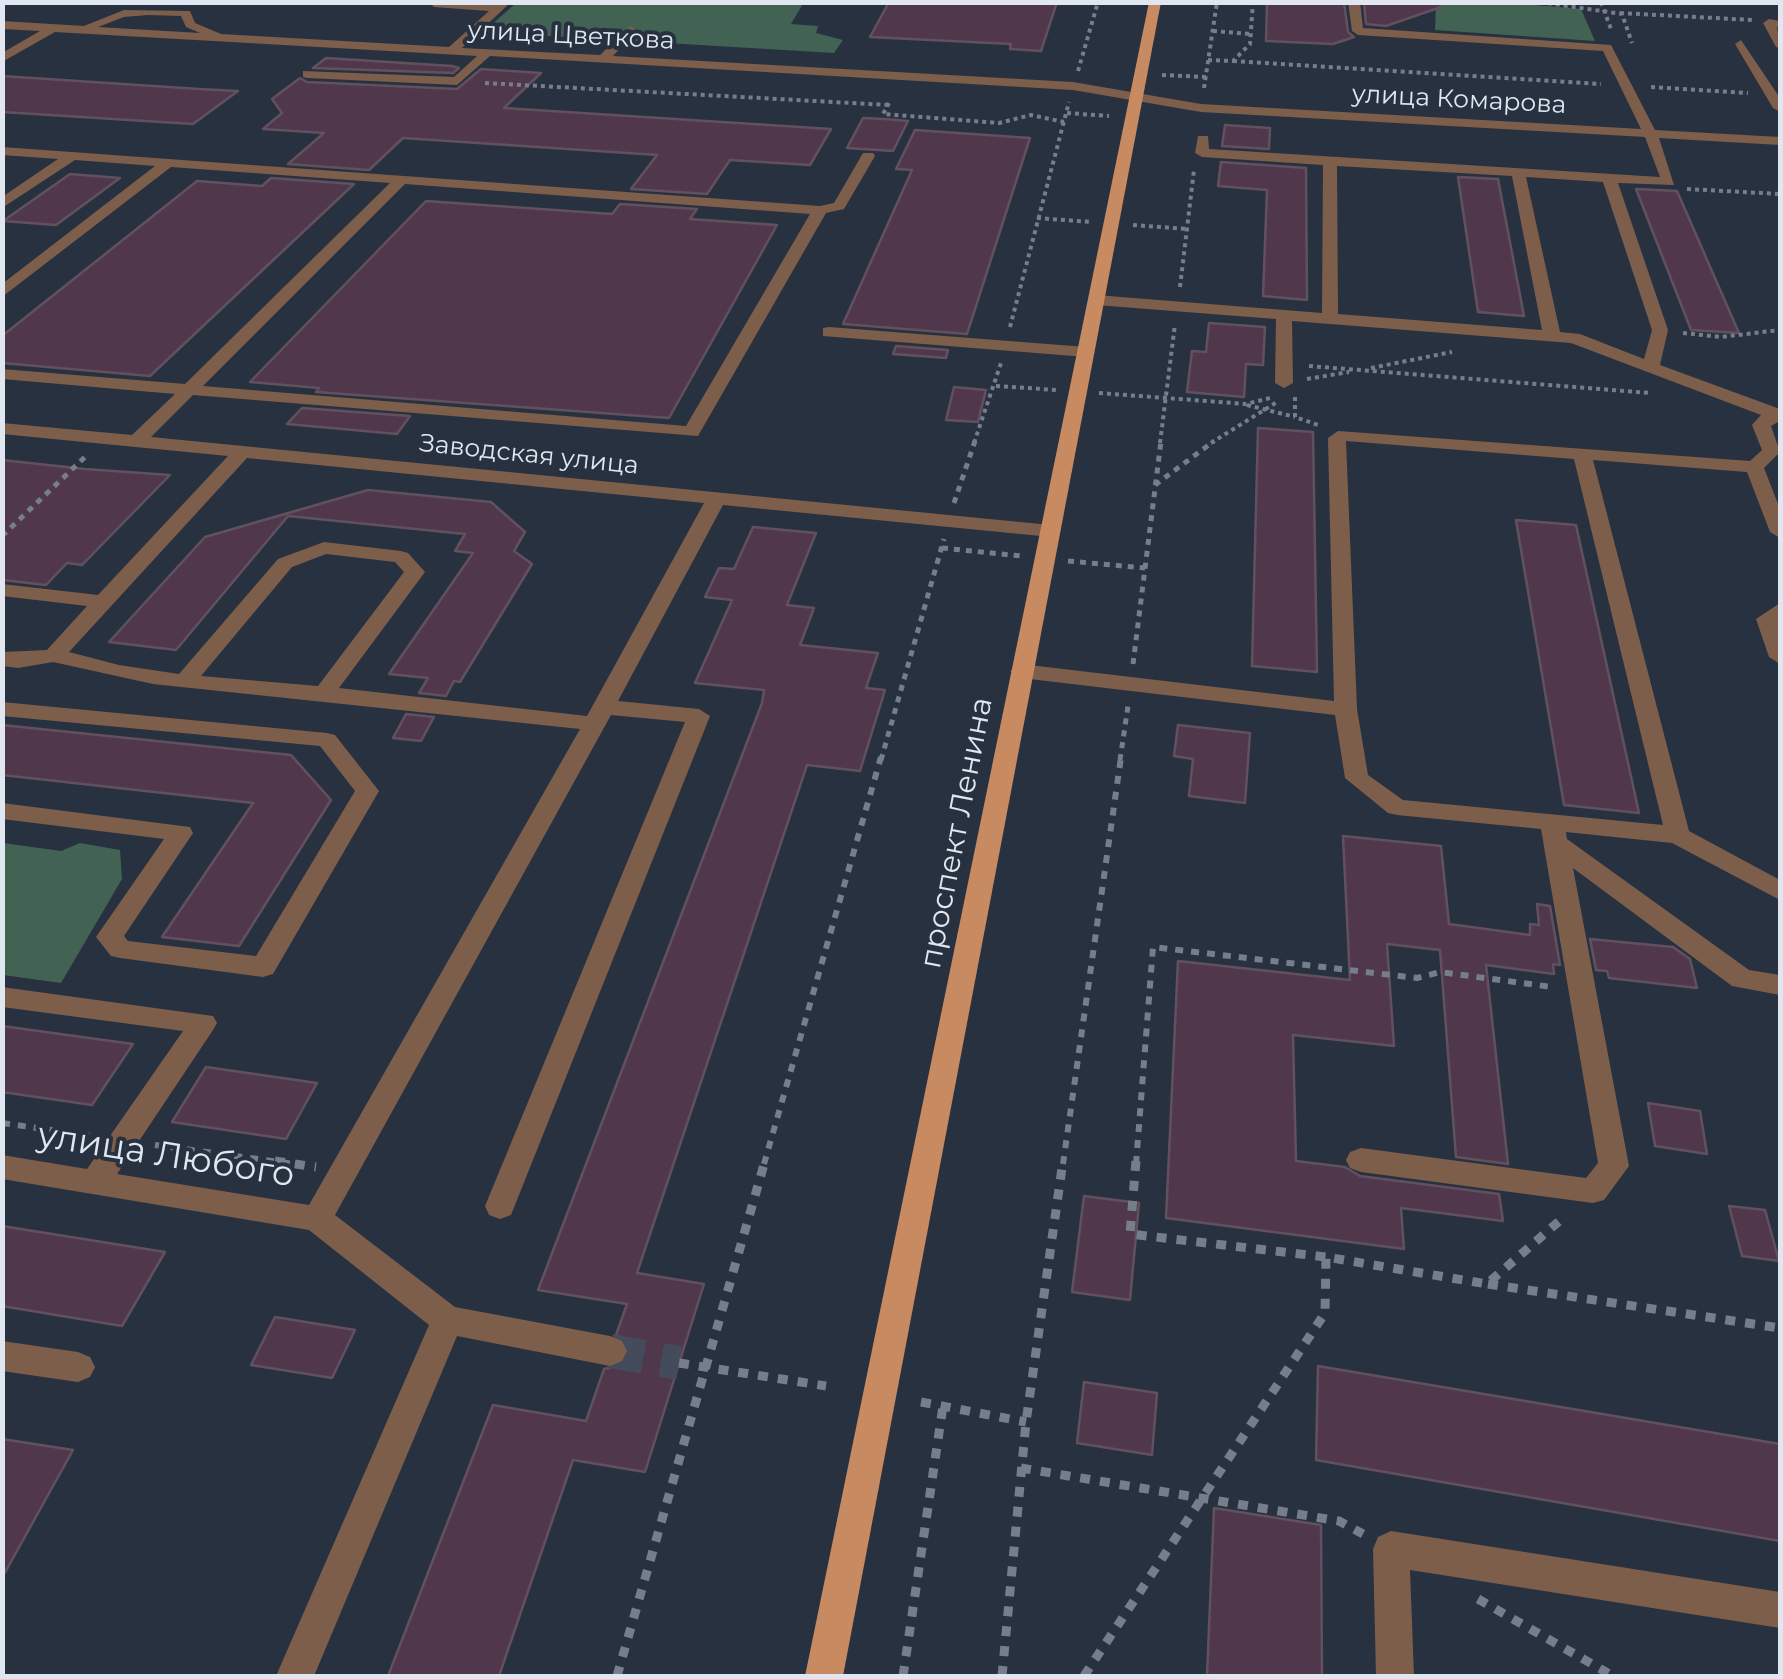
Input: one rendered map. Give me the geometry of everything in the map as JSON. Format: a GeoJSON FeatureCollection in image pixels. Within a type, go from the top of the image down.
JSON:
{"type":"FeatureCollection","features":[{"type":"Feature","properties":{"kind":"main road","name":"проспект Ленина"},"geometry":{"type":"LineString","coordinates":[[824,1676],[1155,2]]}},
{"type":"Feature","properties":{"kind":"street"},"geometry":{"type":"LineString","coordinates":[[85,30],[128,2]]}},
{"type":"Feature","properties":{"kind":"street"},"geometry":{"type":"LineString","coordinates":[[1203,139],[1202,153],[1669,182],[1632,86],[1607,48],[1358,31],[1354,2]]}},
{"type":"Feature","properties":{"kind":"street"},"geometry":{"type":"LineString","coordinates":[[434,4],[503,5]]}},
{"type":"Feature","properties":{"kind":"street"},"geometry":{"type":"LineString","coordinates":[[450,52],[503,5]]}},
{"type":"Feature","properties":{"kind":"street"},"geometry":{"type":"LineString","coordinates":[[106,17],[139,11],[186,13],[190,24],[200,30],[234,38]]}},
{"type":"Feature","properties":{"kind":"street"},"geometry":{"type":"LineString","coordinates":[[1780,24],[1768,23],[1780,44]]}},
{"type":"Feature","properties":{"kind":"street","name":"улица Цветкова"},"geometry":{"type":"LineString","coordinates":[[2,25],[486,54],[558,64],[603,60],[1074,86],[1136,96]]}},
{"type":"Feature","properties":{"kind":"street"},"geometry":{"type":"LineString","coordinates":[[2,58],[53,28]]}},
{"type":"Feature","properties":{"kind":"street"},"geometry":{"type":"LineString","coordinates":[[603,60],[630,30]]}},
{"type":"Feature","properties":{"kind":"street"},"geometry":{"type":"LineString","coordinates":[[1741,44],[1780,108]]}},
{"type":"Feature","properties":{"kind":"street"},"geometry":{"type":"LineString","coordinates":[[306,74],[457,81],[486,54]]}},
{"type":"Feature","properties":{"kind":"street"},"geometry":{"type":"LineString","coordinates":[[772,86],[820,72]]}},
{"type":"Feature","properties":{"kind":"street"},"geometry":{"type":"LineString","coordinates":[[1761,73],[1780,74]]}},
{"type":"Feature","properties":{"kind":"street","name":"улица Комарова"},"geometry":{"type":"LineString","coordinates":[[1136,96],[1202,108],[1780,141]]}},
{"type":"Feature","properties":{"kind":"street"},"geometry":{"type":"LineString","coordinates":[[2,152],[820,210],[839,206],[868,156]]}},
{"type":"Feature","properties":{"kind":"street"},"geometry":{"type":"LineString","coordinates":[[2,204],[72,156]]}},
{"type":"Feature","properties":{"kind":"street"},"geometry":{"type":"LineString","coordinates":[[1330,161],[1330,319]]}},
{"type":"Feature","properties":{"kind":"street"},"geometry":{"type":"LineString","coordinates":[[2,292],[168,163]]}},
{"type":"Feature","properties":{"kind":"street"},"geometry":{"type":"LineString","coordinates":[[1518,173],[1552,336]]}},
{"type":"Feature","properties":{"kind":"street"},"geometry":{"type":"LineString","coordinates":[[1608,178],[1660,330],[1652,367]]}},
{"type":"Feature","properties":{"kind":"street"},"geometry":{"type":"LineString","coordinates":[[138,441],[401,180]]}},
{"type":"Feature","properties":{"kind":"street"},"geometry":{"type":"LineString","coordinates":[[2,374],[692,432],[820,210]]}},
{"type":"Feature","properties":{"kind":"street"},"geometry":{"type":"LineString","coordinates":[[1096,300],[1574,338],[1777,414]]}},
{"type":"Feature","properties":{"kind":"street"},"geometry":{"type":"LineString","coordinates":[[1284,315],[1288,379]]}},
{"type":"Feature","properties":{"kind":"street"},"geometry":{"type":"LineString","coordinates":[[830,332],[1086,352]]}},
{"type":"Feature","properties":{"kind":"street"},"geometry":{"type":"LineString","coordinates":[[1777,414],[1761,425],[1772,451],[1754,467],[1345,434],[1337,438],[1346,709],[1358,778],[1398,808],[1554,833],[1678,835],[1780,891]]}},
{"type":"Feature","properties":{"kind":"street","name":"Заводская улица"},"geometry":{"type":"LineString","coordinates":[[2,428],[1051,531]]}},
{"type":"Feature","properties":{"kind":"street"},"geometry":{"type":"LineString","coordinates":[[54,655],[243,451]]}},
{"type":"Feature","properties":{"kind":"street"},"geometry":{"type":"LineString","coordinates":[[1582,454],[1678,835]]}},
{"type":"Feature","properties":{"kind":"street"},"geometry":{"type":"LineString","coordinates":[[1754,467],[1780,532]]}},
{"type":"Feature","properties":{"kind":"street"},"geometry":{"type":"LineString","coordinates":[[610,1351],[447,1320],[317,1219],[600,715],[716,499]]}},
{"type":"Feature","properties":{"kind":"street"},"geometry":{"type":"LineString","coordinates":[[187,679],[285,562],[324,548],[401,557],[415,572],[324,693]]}},
{"type":"Feature","properties":{"kind":"street"},"geometry":{"type":"LineString","coordinates":[[2,590],[103,602]]}},
{"type":"Feature","properties":{"kind":"street"},"geometry":{"type":"LineString","coordinates":[[1780,609],[1767,618],[1780,657]]}},
{"type":"Feature","properties":{"kind":"street"},"geometry":{"type":"LineString","coordinates":[[2,680],[10,660],[54,655],[92,668],[324,693],[600,715],[699,716],[500,1206]]}},
{"type":"Feature","properties":{"kind":"street"},"geometry":{"type":"LineString","coordinates":[[1021,672],[1346,709]]}},
{"type":"Feature","properties":{"kind":"street"},"geometry":{"type":"LineString","coordinates":[[2,709],[327,740],[367,790],[263,967],[120,949],[109,937],[181,834],[2,810]]}},
{"type":"Feature","properties":{"kind":"street"},"geometry":{"type":"LineString","coordinates":[[1554,833],[1742,979],[1780,985]]}},
{"type":"Feature","properties":{"kind":"street"},"geometry":{"type":"LineString","coordinates":[[1361,1160],[1593,1191],[1614,1166],[1554,833]]}},
{"type":"Feature","properties":{"kind":"street"},"geometry":{"type":"LineString","coordinates":[[2,996],[203,1023],[95,1181]]}},
{"type":"Feature","properties":{"kind":"street","name":"улица Любого"},"geometry":{"type":"LineString","coordinates":[[2,1167],[317,1219]]}},
{"type":"Feature","properties":{"kind":"street"},"geometry":{"type":"LineString","coordinates":[[295,1676],[447,1320]]}},
{"type":"Feature","properties":{"kind":"street"},"geometry":{"type":"LineString","coordinates":[[2,1356],[78,1367]]}},
{"type":"Feature","properties":{"kind":"street"},"geometry":{"type":"LineString","coordinates":[[1395,1676],[1391,1549],[1780,1610]]}},
{"type":"Feature","properties":{"kind":"path"},"geometry":{"type":"LineString","coordinates":[[1010,330],[1098,2]]}},
{"type":"Feature","properties":{"kind":"path"},"geometry":{"type":"LineString","coordinates":[[1002,1676],[1026,1422],[1131,682],[1217,2]]}},
{"type":"Feature","properties":{"kind":"path"},"geometry":{"type":"LineString","coordinates":[[1233,62],[1250,44],[1253,2]]}},
{"type":"Feature","properties":{"kind":"path"},"geometry":{"type":"LineString","coordinates":[[1540,2],[1622,14]]}},
{"type":"Feature","properties":{"kind":"path"},"geometry":{"type":"LineString","coordinates":[[1604,12],[1761,21]]}},
{"type":"Feature","properties":{"kind":"path"},"geometry":{"type":"LineString","coordinates":[[1622,14],[1632,44],[1630,55]]}},
{"type":"Feature","properties":{"kind":"path"},"geometry":{"type":"LineString","coordinates":[[1212,31],[1251,34]]}},
{"type":"Feature","properties":{"kind":"path"},"geometry":{"type":"LineString","coordinates":[[1208,60],[1773,94]]}},
{"type":"Feature","properties":{"kind":"path"},"geometry":{"type":"LineString","coordinates":[[457,81],[888,105]]}},
{"type":"Feature","properties":{"kind":"path"},"geometry":{"type":"LineString","coordinates":[[893,94],[883,114],[998,123],[1009,117],[1037,115],[1064,122]]}},
{"type":"Feature","properties":{"kind":"path"},"geometry":{"type":"LineString","coordinates":[[1682,188],[1780,194]]}},
{"type":"Feature","properties":{"kind":"path"},"geometry":{"type":"LineString","coordinates":[[617,1676],[948,520],[996,386],[1005,348]]}},
{"type":"Feature","properties":{"kind":"path"},"geometry":{"type":"LineString","coordinates":[[1246,404],[1288,379],[1458,351]]}},
{"type":"Feature","properties":{"kind":"path"},"geometry":{"type":"LineString","coordinates":[[1154,486],[1238,423],[1264,409],[1288,379],[1360,370],[1664,394]]}},
{"type":"Feature","properties":{"kind":"path"},"geometry":{"type":"LineString","coordinates":[[1288,379],[1294,417]]}},
{"type":"Feature","properties":{"kind":"path"},"geometry":{"type":"LineString","coordinates":[[996,386],[1246,404],[1345,434]]}},
{"type":"Feature","properties":{"kind":"path"},"geometry":{"type":"LineString","coordinates":[[2,536],[97,446]]}},
{"type":"Feature","properties":{"kind":"path"},"geometry":{"type":"LineString","coordinates":[[1582,991],[1440,972],[1417,978],[1153,947],[1130,1234],[1326,1257],[1780,1328]]}},
{"type":"Feature","properties":{"kind":"path"},"geometry":{"type":"LineString","coordinates":[[2,1122],[342,1171]]}},
{"type":"Feature","properties":{"kind":"path"},"geometry":{"type":"LineString","coordinates":[[1487,1284],[1593,1191]]}},
{"type":"Feature","properties":{"kind":"path"},"geometry":{"type":"LineString","coordinates":[[1084,1676],[1325,1313],[1326,1257]]}},
{"type":"Feature","properties":{"kind":"path"},"geometry":{"type":"LineString","coordinates":[[679,1362],[826,1386]]}},
{"type":"Feature","properties":{"kind":"path"},"geometry":{"type":"LineString","coordinates":[[921,1402],[1026,1422]]}},
{"type":"Feature","properties":{"kind":"path"},"geometry":{"type":"LineString","coordinates":[[902,1676],[943,1406]]}},
{"type":"Feature","properties":{"kind":"path"},"geometry":{"type":"LineString","coordinates":[[1022,1468],[1339,1521]]}},
{"type":"Feature","properties":{"kind":"green space"},"geometry":{"type":"Polygon","coordinates":[[[804,2],[791,24],[818,26],[816,33],[843,40],[834,53],[483,32],[516,3],[804,2]]]}},
{"type":"Feature","properties":{"kind":"green space"},"geometry":{"type":"Polygon","coordinates":[[[1436,3],[1511,3],[1581,9],[1595,41],[1435,30],[1436,3]]]}},
{"type":"Feature","properties":{"kind":"green space"},"geometry":{"type":"Polygon","coordinates":[[[3,843],[61,851],[80,843],[120,850],[122,879],[61,983],[3,975],[3,843]]]}},
{"type":"Feature","properties":{"kind":"building"},"geometry":{"type":"Polygon","coordinates":[[[889,2],[1057,2],[1041,51],[1010,49],[1011,44],[870,37],[889,2]]]}},
{"type":"Feature","properties":{"kind":"building"},"geometry":{"type":"Polygon","coordinates":[[[1267,2],[1344,2],[1348,32],[1354,37],[1333,44],[1266,41],[1267,2]]]}},
{"type":"Feature","properties":{"kind":"building"},"geometry":{"type":"Polygon","coordinates":[[[1364,2],[1440,2],[1441,7],[1386,26],[1366,24],[1364,2]]]}},
{"type":"Feature","properties":{"kind":"building"},"geometry":{"type":"Polygon","coordinates":[[[326,58],[459,68],[453,73],[313,68],[326,58]]]}},
{"type":"Feature","properties":{"kind":"building"},"geometry":{"type":"Polygon","coordinates":[[[481,69],[541,73],[504,108],[831,129],[810,165],[730,160],[707,194],[631,189],[657,155],[403,138],[369,170],[288,164],[324,133],[263,129],[282,113],[272,99],[300,78],[307,82],[457,89],[481,69]]]}},
{"type":"Feature","properties":{"kind":"building"},"geometry":{"type":"Polygon","coordinates":[[[2,76],[238,91],[193,124],[2,112],[2,76]]]}},
{"type":"Feature","properties":{"kind":"building"},"geometry":{"type":"Polygon","coordinates":[[[863,118],[908,121],[893,151],[847,148],[863,118]]]}},
{"type":"Feature","properties":{"kind":"building"},"geometry":{"type":"Polygon","coordinates":[[[1225,125],[1270,128],[1269,149],[1222,146],[1225,125]]]}},
{"type":"Feature","properties":{"kind":"building"},"geometry":{"type":"Polygon","coordinates":[[[915,130],[1030,138],[967,334],[843,324],[912,170],[896,169],[915,130]]]}},
{"type":"Feature","properties":{"kind":"building"},"geometry":{"type":"Polygon","coordinates":[[[1221,162],[1306,168],[1307,300],[1263,296],[1267,190],[1218,186],[1221,162]]]}},
{"type":"Feature","properties":{"kind":"building"},"geometry":{"type":"Polygon","coordinates":[[[70,174],[120,178],[56,225],[3,221],[70,174]]]}},
{"type":"Feature","properties":{"kind":"building"},"geometry":{"type":"Polygon","coordinates":[[[1458,177],[1498,179],[1524,316],[1478,312],[1458,177]]]}},
{"type":"Feature","properties":{"kind":"building"},"geometry":{"type":"Polygon","coordinates":[[[271,178],[354,184],[150,376],[2,363],[2,336],[197,181],[262,186],[271,178]]]}},
{"type":"Feature","properties":{"kind":"building"},"geometry":{"type":"Polygon","coordinates":[[[1636,189],[1677,191],[1739,333],[1691,330],[1636,189]]]}},
{"type":"Feature","properties":{"kind":"building"},"geometry":{"type":"Polygon","coordinates":[[[426,201],[612,214],[620,204],[697,209],[690,219],[777,225],[669,418],[316,392],[319,388],[250,382],[426,201]]]}},
{"type":"Feature","properties":{"kind":"building"},"geometry":{"type":"Polygon","coordinates":[[[1209,323],[1265,327],[1263,365],[1246,364],[1244,397],[1187,392],[1192,351],[1206,352],[1209,323]]]}},
{"type":"Feature","properties":{"kind":"building"},"geometry":{"type":"Polygon","coordinates":[[[896,346],[948,350],[946,358],[893,354],[896,346]]]}},
{"type":"Feature","properties":{"kind":"building"},"geometry":{"type":"Polygon","coordinates":[[[954,387],[986,390],[978,422],[946,420],[954,387]]]}},
{"type":"Feature","properties":{"kind":"building"},"geometry":{"type":"Polygon","coordinates":[[[302,408],[410,416],[397,434],[287,424],[302,408]]]}},
{"type":"Feature","properties":{"kind":"building"},"geometry":{"type":"Polygon","coordinates":[[[1258,428],[1313,432],[1317,672],[1252,666],[1258,428]]]}},
{"type":"Feature","properties":{"kind":"building"},"geometry":{"type":"Polygon","coordinates":[[[2,460],[170,475],[82,565],[67,563],[46,585],[2,580],[2,460]]]}},
{"type":"Feature","properties":{"kind":"building"},"geometry":{"type":"Polygon","coordinates":[[[368,490],[491,502],[525,532],[514,551],[532,564],[460,682],[454,681],[446,696],[419,693],[428,678],[389,674],[473,553],[455,551],[465,534],[288,516],[176,650],[109,642],[205,537],[368,490]]]}},
{"type":"Feature","properties":{"kind":"building"},"geometry":{"type":"Polygon","coordinates":[[[1516,520],[1576,525],[1639,813],[1564,805],[1516,520]]]}},
{"type":"Feature","properties":{"kind":"building"},"geometry":{"type":"Polygon","coordinates":[[[753,527],[816,533],[787,605],[814,608],[800,645],[878,653],[866,688],[885,690],[860,771],[807,765],[637,1273],[704,1284],[645,1472],[573,1460],[499,1676],[388,1676],[493,1405],[586,1421],[604,1369],[623,1364],[630,1353],[625,1339],[616,1335],[627,1304],[538,1290],[762,703],[764,690],[695,683],[732,600],[705,597],[719,568],[734,569],[753,527]]]}},
{"type":"Feature","properties":{"kind":"building"},"geometry":{"type":"Polygon","coordinates":[[[406,714],[434,717],[421,741],[393,738],[406,714]]]}},
{"type":"Feature","properties":{"kind":"building"},"geometry":{"type":"Polygon","coordinates":[[[2,725],[291,755],[331,800],[239,946],[162,937],[253,803],[2,775],[2,725]]]}},
{"type":"Feature","properties":{"kind":"building"},"geometry":{"type":"Polygon","coordinates":[[[1178,725],[1250,733],[1245,803],[1189,796],[1193,759],[1174,756],[1178,725]]]}},
{"type":"Feature","properties":{"kind":"building"},"geometry":{"type":"Polygon","coordinates":[[[1343,836],[1441,846],[1449,924],[1530,935],[1530,924],[1539,925],[1537,904],[1550,906],[1560,965],[1553,964],[1554,974],[1486,965],[1508,1164],[1456,1157],[1440,950],[1387,944],[1394,1046],[1293,1035],[1296,1161],[1345,1167],[1360,1176],[1499,1194],[1503,1221],[1401,1208],[1404,1249],[1166,1218],[1178,961],[1350,980],[1343,836]]]}},
{"type":"Feature","properties":{"kind":"building"},"geometry":{"type":"Polygon","coordinates":[[[1590,939],[1673,947],[1690,959],[1697,988],[1609,978],[1607,971],[1596,970],[1590,939]]]}},
{"type":"Feature","properties":{"kind":"building"},"geometry":{"type":"Polygon","coordinates":[[[2,1026],[133,1044],[92,1105],[2,1092],[2,1026]]]}},
{"type":"Feature","properties":{"kind":"building"},"geometry":{"type":"Polygon","coordinates":[[[206,1067],[317,1083],[286,1139],[172,1122],[206,1067]]]}},
{"type":"Feature","properties":{"kind":"building"},"geometry":{"type":"Polygon","coordinates":[[[1648,1103],[1700,1111],[1707,1154],[1655,1146],[1648,1103]]]}},
{"type":"Feature","properties":{"kind":"building"},"geometry":{"type":"Polygon","coordinates":[[[1084,1196],[1139,1203],[1130,1300],[1072,1292],[1084,1196]]]}},
{"type":"Feature","properties":{"kind":"building"},"geometry":{"type":"Polygon","coordinates":[[[1729,1206],[1765,1210],[1779,1261],[1742,1256],[1729,1206]]]}},
{"type":"Feature","properties":{"kind":"building"},"geometry":{"type":"Polygon","coordinates":[[[2,1226],[165,1252],[122,1326],[2,1306],[2,1226]]]}},
{"type":"Feature","properties":{"kind":"building"},"geometry":{"type":"Polygon","coordinates":[[[275,1317],[355,1330],[332,1378],[251,1365],[275,1317]]]}},
{"type":"Feature","properties":{"kind":"building"},"geometry":{"type":"Polygon","coordinates":[[[1318,1366],[1780,1444],[1780,1541],[1316,1460],[1318,1366]]]}},
{"type":"Feature","properties":{"kind":"building"},"geometry":{"type":"Polygon","coordinates":[[[1084,1382],[1157,1393],[1152,1455],[1077,1443],[1084,1382]]]}},
{"type":"Feature","properties":{"kind":"building"},"geometry":{"type":"Polygon","coordinates":[[[2,1439],[73,1450],[2,1578],[2,1439]]]}},
{"type":"Feature","properties":{"kind":"building"},"geometry":{"type":"Polygon","coordinates":[[[1214,1508],[1321,1525],[1322,1676],[1207,1676],[1214,1508]]]}},
{"type":"Feature","properties":{"kind":"tunnel"},"geometry":{"type":"LineString","coordinates":[[610,1351],[679,1363]]}}]}
